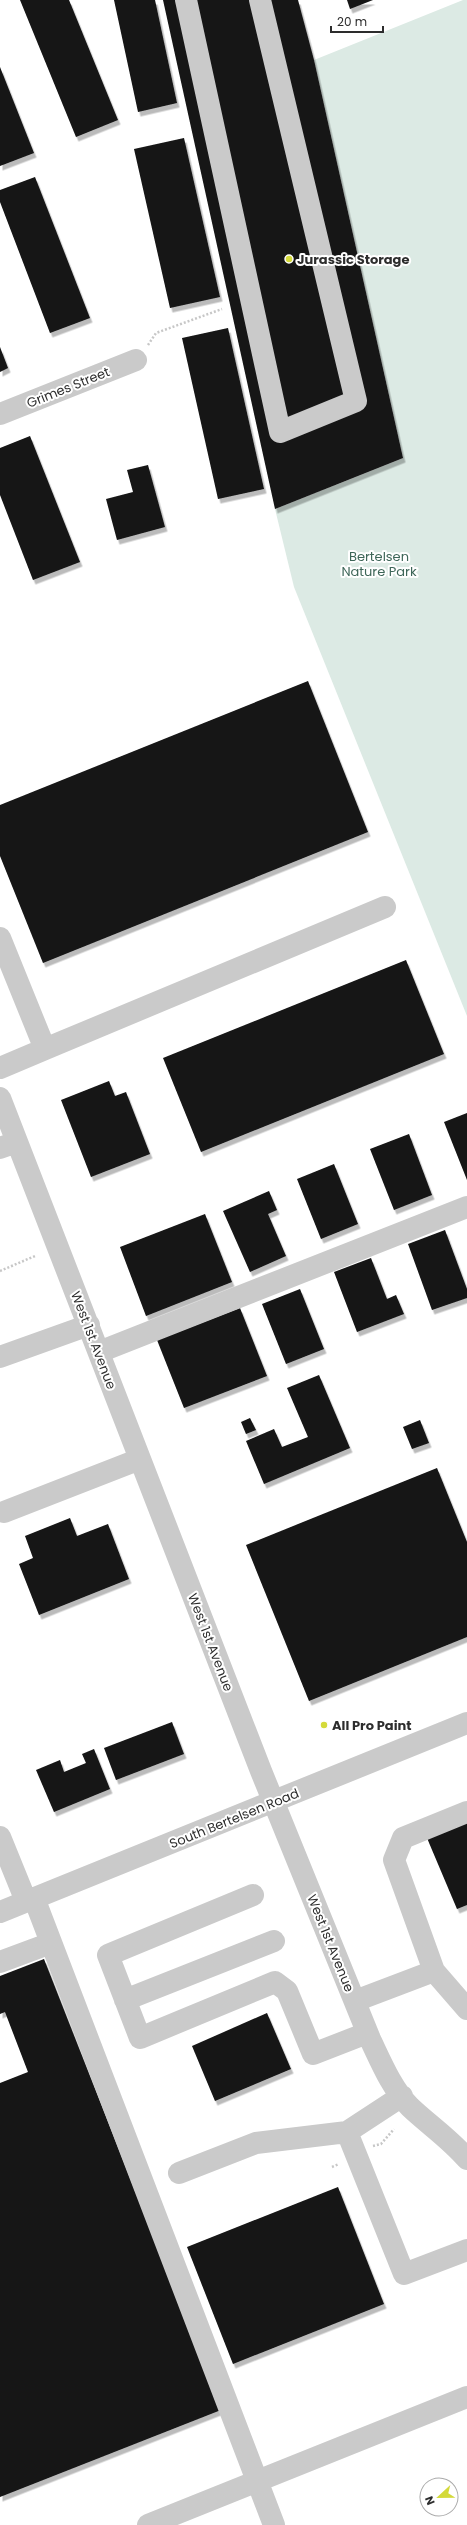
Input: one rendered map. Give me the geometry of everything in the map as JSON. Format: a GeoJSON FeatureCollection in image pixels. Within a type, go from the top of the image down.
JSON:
{"type":"FeatureCollection","features":[{"type":"Feature","properties":{"kind":"street"},"geometry":{"type":"LineString","coordinates":[[186,0],[280,432],[356,401],[260,0]]}},
{"type":"Feature","properties":{"kind":"street","name":"Grimes Street"},"geometry":{"type":"LineString","coordinates":[[0,414],[136,360]]}},
{"type":"Feature","properties":{"kind":"street"},"geometry":{"type":"LineString","coordinates":[[0,1068],[385,907]]}},
{"type":"Feature","properties":{"kind":"street"},"geometry":{"type":"LineString","coordinates":[[0,938],[45,1049]]}},
{"type":"Feature","properties":{"kind":"street","name":"West 1st Avenue"},"geometry":{"type":"LineString","coordinates":[[0,1098],[9,1145],[89,1325],[274,1802],[367,2033],[387,2075],[402,2096],[410,2106],[451,2140],[467,2159]]}},
{"type":"Feature","properties":{"kind":"street"},"geometry":{"type":"LineString","coordinates":[[99,1352],[467,1207]]}},
{"type":"Feature","properties":{"kind":"street"},"geometry":{"type":"LineString","coordinates":[[0,1357],[89,1325]]}},
{"type":"Feature","properties":{"kind":"street"},"geometry":{"type":"LineString","coordinates":[[4,1512],[140,1459]]}},
{"type":"Feature","properties":{"kind":"street","name":"South Bertelsen Road"},"geometry":{"type":"LineString","coordinates":[[0,1912],[467,1723]]}},
{"type":"Feature","properties":{"kind":"street"},"geometry":{"type":"LineString","coordinates":[[467,1812],[403,1838],[394,1860],[434,1972],[467,2008]]}},
{"type":"Feature","properties":{"kind":"street"},"geometry":{"type":"LineString","coordinates":[[0,1837],[51,1943],[274,2525]]}},
{"type":"Feature","properties":{"kind":"street"},"geometry":{"type":"LineString","coordinates":[[253,1895],[108,1955],[140,2038],[275,1982],[287,1991],[313,2054],[367,2033]]}},
{"type":"Feature","properties":{"kind":"street"},"geometry":{"type":"LineString","coordinates":[[125,2000],[274,1941]]}},
{"type":"Feature","properties":{"kind":"street"},"geometry":{"type":"LineString","coordinates":[[0,1962],[51,1943]]}},
{"type":"Feature","properties":{"kind":"street"},"geometry":{"type":"LineString","coordinates":[[355,2001],[434,1972]]}},
{"type":"Feature","properties":{"kind":"street"},"geometry":{"type":"LineString","coordinates":[[179,2173],[256,2143],[347,2132],[402,2096]]}},
{"type":"Feature","properties":{"kind":"street"},"geometry":{"type":"LineString","coordinates":[[347,2132],[404,2274],[467,2250]]}},
{"type":"Feature","properties":{"kind":"street"},"geometry":{"type":"LineString","coordinates":[[148,2525],[467,2397]]}},
{"type":"Feature","properties":{"kind":"path"},"geometry":{"type":"LineString","coordinates":[[136,360],[156,333],[222,310]]}},
{"type":"Feature","properties":{"kind":"path"},"geometry":{"type":"LineString","coordinates":[[0,1270],[35,1256]]}},
{"type":"Feature","properties":{"kind":"green space","name":"Bertelsen Nature Park"},"geometry":{"type":"Polygon","coordinates":[[[463,0],[467,0],[467,1016],[294,587],[275,509],[403,458],[314,60],[463,0]]]}},
{"type":"Feature","properties":{"kind":"building"},"geometry":{"type":"Polygon","coordinates":[[[20,0],[69,0],[118,120],[76,137],[20,0]]]}},
{"type":"Feature","properties":{"kind":"building"},"geometry":{"type":"Polygon","coordinates":[[[114,0],[155,0],[177,103],[138,112],[114,0]]]}},
{"type":"Feature","properties":{"kind":"building","name":"Jurassic Storage"},"geometry":{"type":"Polygon","coordinates":[[[163,0],[298,0],[314,60],[403,458],[275,509],[163,0]]]}},
{"type":"Feature","properties":{"kind":"building"},"geometry":{"type":"Polygon","coordinates":[[[347,0],[373,0],[350,9],[347,0]]]}},
{"type":"Feature","properties":{"kind":"building"},"geometry":{"type":"Polygon","coordinates":[[[0,67],[34,153],[0,166],[0,67]]]}},
{"type":"Feature","properties":{"kind":"building"},"geometry":{"type":"Polygon","coordinates":[[[184,138],[220,297],[170,308],[134,149],[184,138]]]}},
{"type":"Feature","properties":{"kind":"building"},"geometry":{"type":"Polygon","coordinates":[[[35,177],[90,318],[50,333],[0,202],[0,190],[35,177]]]}},
{"type":"Feature","properties":{"kind":"building"},"geometry":{"type":"Polygon","coordinates":[[[228,328],[264,489],[218,499],[182,338],[228,328]]]}},
{"type":"Feature","properties":{"kind":"building"},"geometry":{"type":"Polygon","coordinates":[[[0,347],[8,368],[0,372],[0,347]]]}},
{"type":"Feature","properties":{"kind":"building"},"geometry":{"type":"Polygon","coordinates":[[[30,436],[80,562],[33,580],[0,495],[0,448],[30,436]]]}},
{"type":"Feature","properties":{"kind":"building"},"geometry":{"type":"Polygon","coordinates":[[[148,465],[165,527],[117,540],[106,499],[133,492],[127,470],[148,465]]]}},
{"type":"Feature","properties":{"kind":"building"},"geometry":{"type":"Polygon","coordinates":[[[308,681],[368,832],[43,963],[0,856],[0,805],[308,681]]]}},
{"type":"Feature","properties":{"kind":"building"},"geometry":{"type":"Polygon","coordinates":[[[406,960],[444,1054],[201,1152],[163,1058],[406,960]]]}},
{"type":"Feature","properties":{"kind":"building"},"geometry":{"type":"Polygon","coordinates":[[[109,1081],[115,1096],[126,1092],[150,1154],[91,1177],[61,1100],[109,1081]]]}},
{"type":"Feature","properties":{"kind":"building"},"geometry":{"type":"Polygon","coordinates":[[[467,1113],[467,1180],[444,1122],[467,1113]]]}},
{"type":"Feature","properties":{"kind":"building"},"geometry":{"type":"Polygon","coordinates":[[[409,1134],[432,1195],[394,1210],[370,1149],[409,1134]]]}},
{"type":"Feature","properties":{"kind":"building"},"geometry":{"type":"Polygon","coordinates":[[[334,1164],[358,1224],[321,1239],[297,1179],[334,1164]]]}},
{"type":"Feature","properties":{"kind":"building"},"geometry":{"type":"Polygon","coordinates":[[[269,1191],[277,1210],[268,1214],[286,1256],[250,1272],[223,1211],[269,1191]]]}},
{"type":"Feature","properties":{"kind":"building"},"geometry":{"type":"Polygon","coordinates":[[[205,1214],[232,1282],[146,1316],[120,1247],[205,1214]]]}},
{"type":"Feature","properties":{"kind":"building"},"geometry":{"type":"Polygon","coordinates":[[[445,1230],[467,1289],[467,1298],[432,1310],[408,1244],[445,1230]]]}},
{"type":"Feature","properties":{"kind":"building"},"geometry":{"type":"Polygon","coordinates":[[[371,1258],[387,1299],[396,1295],[404,1314],[357,1332],[334,1272],[371,1258]]]}},
{"type":"Feature","properties":{"kind":"building"},"geometry":{"type":"Polygon","coordinates":[[[300,1289],[324,1349],[286,1364],[262,1304],[300,1289]]]}},
{"type":"Feature","properties":{"kind":"building"},"geometry":{"type":"Polygon","coordinates":[[[240,1308],[267,1376],[184,1408],[157,1340],[240,1308]]]}},
{"type":"Feature","properties":{"kind":"building"},"geometry":{"type":"Polygon","coordinates":[[[319,1375],[350,1448],[264,1484],[246,1441],[274,1429],[282,1447],[308,1437],[287,1388],[319,1375]]]}},
{"type":"Feature","properties":{"kind":"building"},"geometry":{"type":"Polygon","coordinates":[[[250,1418],[256,1430],[246,1434],[241,1422],[250,1418]]]}},
{"type":"Feature","properties":{"kind":"building"},"geometry":{"type":"Polygon","coordinates":[[[420,1420],[429,1443],[412,1449],[403,1427],[420,1420]]]}},
{"type":"Feature","properties":{"kind":"building"},"geometry":{"type":"Polygon","coordinates":[[[437,1468],[467,1542],[467,1637],[309,1701],[246,1545],[437,1468]]]}},
{"type":"Feature","properties":{"kind":"building"},"geometry":{"type":"Polygon","coordinates":[[[70,1518],[77,1536],[108,1524],[129,1579],[39,1615],[19,1564],[33,1558],[25,1536],[70,1518]]]}},
{"type":"Feature","properties":{"kind":"building"},"geometry":{"type":"Polygon","coordinates":[[[172,1722],[184,1754],[116,1780],[104,1748],[172,1722]]]}},
{"type":"Feature","properties":{"kind":"building"},"geometry":{"type":"Polygon","coordinates":[[[94,1749],[110,1789],[54,1812],[36,1770],[60,1760],[64,1772],[86,1763],[82,1754],[94,1749]]]}},
{"type":"Feature","properties":{"kind":"building"},"geometry":{"type":"Polygon","coordinates":[[[467,1822],[467,1905],[457,1909],[427,1838],[467,1822]]]}},
{"type":"Feature","properties":{"kind":"building"},"geometry":{"type":"Polygon","coordinates":[[[44,1959],[221,2410],[0,2497],[0,2083],[28,2072],[5,2012],[0,2014],[0,1976],[44,1959]]]}},
{"type":"Feature","properties":{"kind":"building"},"geometry":{"type":"Polygon","coordinates":[[[267,2013],[291,2069],[215,2101],[192,2046],[267,2013]]]}},
{"type":"Feature","properties":{"kind":"building"},"geometry":{"type":"Polygon","coordinates":[[[338,2187],[384,2304],[233,2364],[187,2247],[338,2187]]]}},
{"type":"Feature","properties":{"kind":"place","name":"Jurassic Storage"},"geometry":{"type":"Point","coordinates":[289,259]}},
{"type":"Feature","properties":{"kind":"place","name":"All Pro Paint"},"geometry":{"type":"Point","coordinates":[324,1725]}}]}
